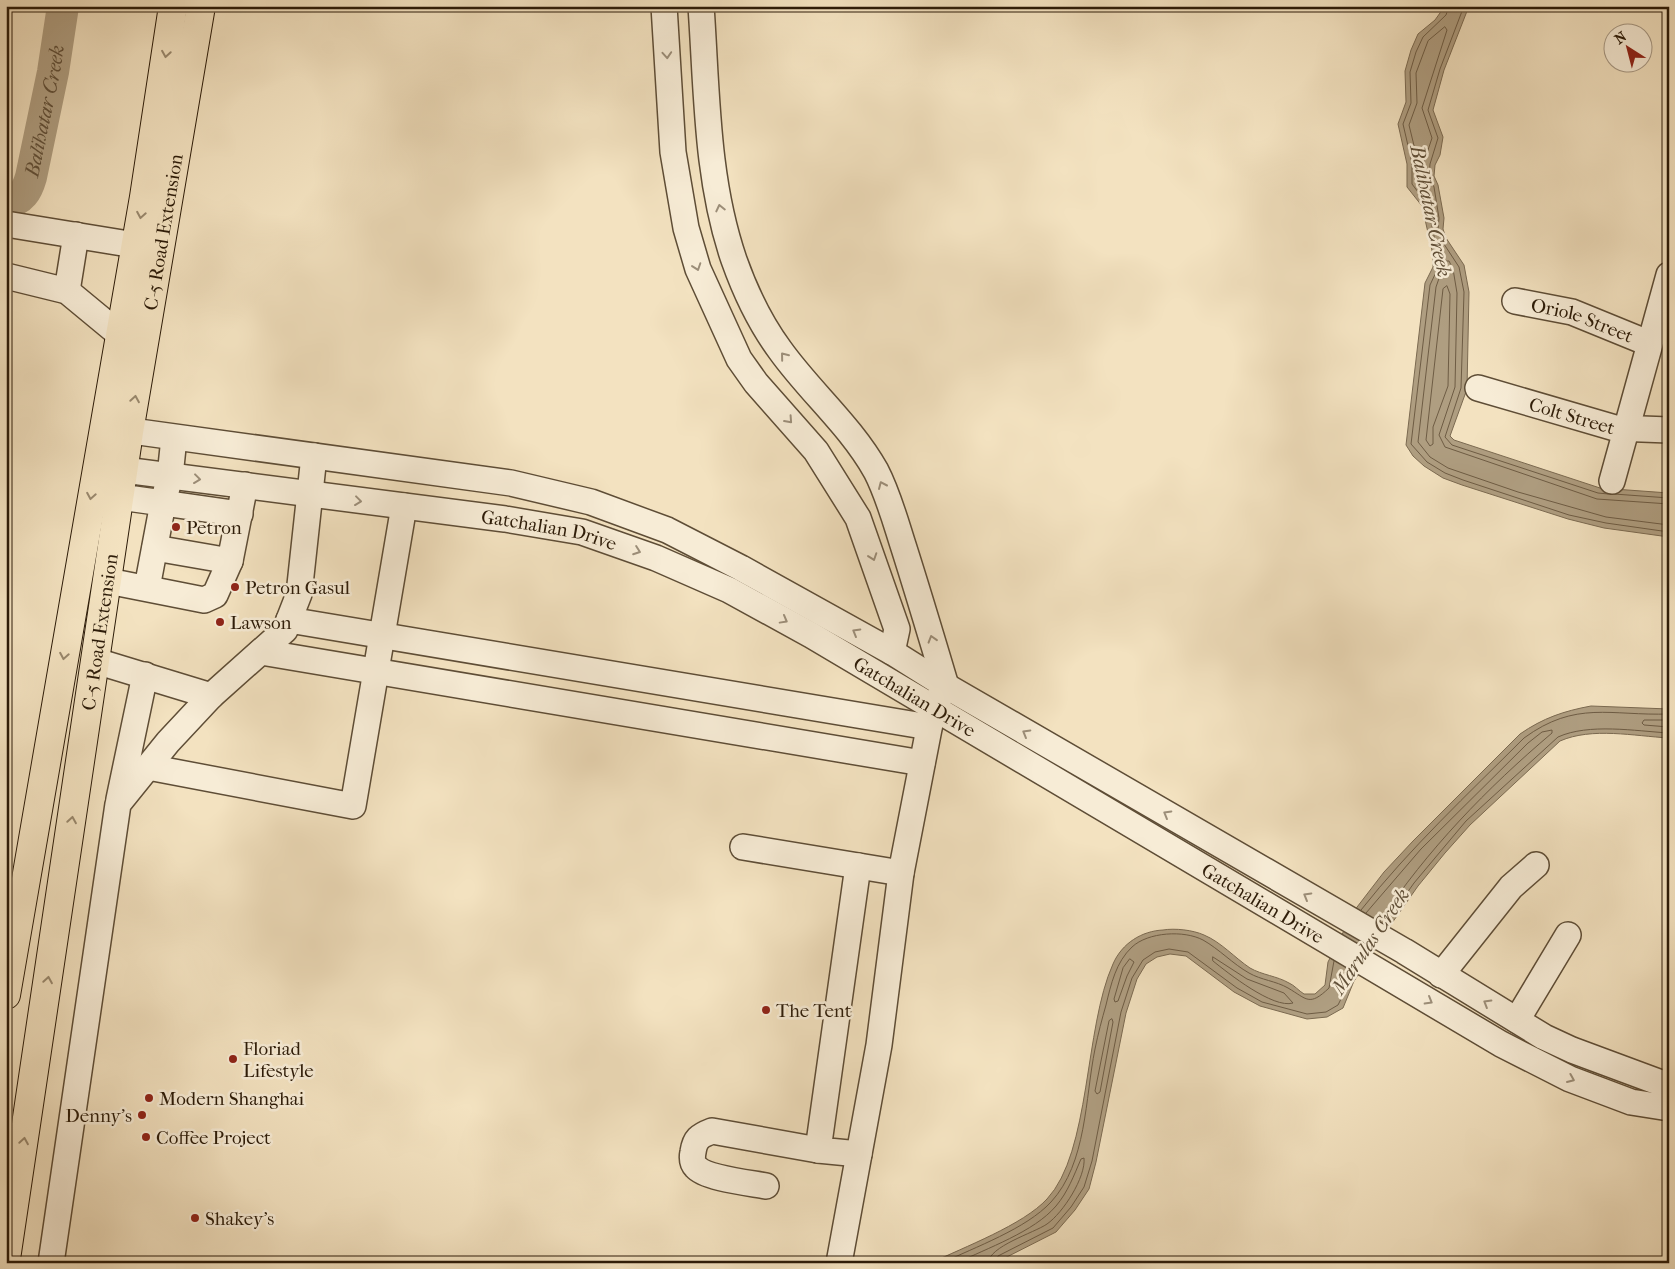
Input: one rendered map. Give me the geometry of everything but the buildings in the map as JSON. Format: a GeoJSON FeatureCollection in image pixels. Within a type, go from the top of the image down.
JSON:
{"type":"FeatureCollection","features":[{"type":"Feature","properties":{"kind":"main road","name":"C-5 Road Extension"},"geometry":{"type":"LineString","coordinates":[[6,995],[102,427],[135,246],[173,6]]}},
{"type":"Feature","properties":{"kind":"main road","name":"C-5 Road Extension"},"geometry":{"type":"LineString","coordinates":[[6,1258],[129,432],[201,6]]}},
{"type":"Feature","properties":{"kind":"street"},"geometry":{"type":"LineString","coordinates":[[664,6],[673,152],[681,206],[698,268],[739,359],[756,383],[816,451],[858,518],[896,629],[892,652]]}},
{"type":"Feature","properties":{"kind":"street"},"geometry":{"type":"LineString","coordinates":[[701,6],[712,164],[718,202],[734,260],[755,309],[769,335],[856,440],[876,472],[890,503],[946,686],[931,718],[901,873],[879,1045],[839,1263]]}},
{"type":"Feature","properties":{"kind":"street"},"geometry":{"type":"LineString","coordinates":[[6,224],[135,246]]}},
{"type":"Feature","properties":{"kind":"street"},"geometry":{"type":"LineString","coordinates":[[67,291],[76,236]]}},
{"type":"Feature","properties":{"kind":"street","name":"Oriole Street"},"geometry":{"type":"LineString","coordinates":[[1612,481],[1628,429],[1648,343],[1664,306],[1669,275]]}},
{"type":"Feature","properties":{"kind":"street"},"geometry":{"type":"LineString","coordinates":[[6,276],[67,291],[119,334]]}},
{"type":"Feature","properties":{"kind":"street","name":"Oriole Street"},"geometry":{"type":"LineString","coordinates":[[1515,301],[1572,312],[1648,343]]}},
{"type":"Feature","properties":{"kind":"street","name":"Colt Street"},"geometry":{"type":"LineString","coordinates":[[1478,388],[1589,421],[1628,429],[1669,430]]}},
{"type":"Feature","properties":{"kind":"street","name":"Gatchalian Drive"},"geometry":{"type":"LineString","coordinates":[[102,427],[511,483],[591,502],[667,530],[749,572],[892,652],[946,686],[1350,920],[1516,1020],[1572,1050],[1669,1086]]}},
{"type":"Feature","properties":{"kind":"street"},"geometry":{"type":"LineString","coordinates":[[147,588],[170,476],[174,438]]}},
{"type":"Feature","properties":{"kind":"street"},"geometry":{"type":"LineString","coordinates":[[118,804],[148,766],[211,696],[285,630],[299,594],[314,456]]}},
{"type":"Feature","properties":{"kind":"street","name":"Gatchalian Drive"},"geometry":{"type":"LineString","coordinates":[[97,464],[124,470],[476,515],[582,532],[656,558],[730,590],[931,718],[1332,944],[1501,1044],[1570,1079],[1631,1102],[1669,1108]]}},
{"type":"Feature","properties":{"kind":"street"},"geometry":{"type":"LineString","coordinates":[[476,515],[479,479]]}},
{"type":"Feature","properties":{"kind":"street"},"geometry":{"type":"LineString","coordinates":[[108,581],[204,600],[215,595],[230,561],[245,486]]}},
{"type":"Feature","properties":{"kind":"street"},"geometry":{"type":"LineString","coordinates":[[120,497],[240,514]]}},
{"type":"Feature","properties":{"kind":"street"},"geometry":{"type":"LineString","coordinates":[[148,766],[353,806],[404,506]]}},
{"type":"Feature","properties":{"kind":"street"},"geometry":{"type":"LineString","coordinates":[[155,548],[230,561]]}},
{"type":"Feature","properties":{"kind":"street"},"geometry":{"type":"LineString","coordinates":[[289,620],[382,636],[931,718]]}},
{"type":"Feature","properties":{"kind":"street"},"geometry":{"type":"LineString","coordinates":[[261,652],[922,763]]}},
{"type":"Feature","properties":{"kind":"street"},"geometry":{"type":"LineString","coordinates":[[96,661],[211,696]]}},
{"type":"Feature","properties":{"kind":"street"},"geometry":{"type":"LineString","coordinates":[[51,1263],[118,804],[145,675]]}},
{"type":"Feature","properties":{"kind":"street"},"geometry":{"type":"LineString","coordinates":[[743,847],[901,873]]}},
{"type":"Feature","properties":{"kind":"street"},"geometry":{"type":"LineString","coordinates":[[1441,975],[1511,887],[1536,865]]}},
{"type":"Feature","properties":{"kind":"street"},"geometry":{"type":"LineString","coordinates":[[818,1150],[858,866]]}},
{"type":"Feature","properties":{"kind":"street"},"geometry":{"type":"LineString","coordinates":[[1516,1020],[1568,935]]}},
{"type":"Feature","properties":{"kind":"street"},"geometry":{"type":"LineString","coordinates":[[1631,1102],[1641,1076]]}},
{"type":"Feature","properties":{"kind":"street"},"geometry":{"type":"LineString","coordinates":[[766,1186],[703,1173],[695,1166],[692,1158],[695,1142],[700,1136],[712,1131],[818,1150],[859,1154]]}},
{"type":"Feature","properties":{"kind":"water"},"geometry":{"type":"Polygon","coordinates":[[[1445,6],[1469,6],[1444,70],[1433,110],[1443,137],[1434,176],[1438,185],[1444,218],[1443,229],[1446,238],[1464,265],[1469,292],[1467,389],[1450,436],[1454,440],[1600,488],[1669,493],[1669,537],[1604,528],[1568,519],[1462,485],[1443,478],[1424,466],[1413,456],[1406,445],[1425,283],[1433,267],[1433,255],[1422,206],[1407,187],[1407,164],[1398,124],[1406,102],[1405,71],[1411,50],[1418,34],[1435,20],[1445,6]]]}},
{"type":"Feature","properties":{"kind":"water","name":"Marulas Creek"},"geometry":{"type":"Polygon","coordinates":[[[1591,706],[1669,709],[1669,738],[1599,733],[1586,734],[1560,741],[1470,825],[1418,886],[1354,981],[1343,1008],[1327,1017],[1307,1019],[1260,1006],[1234,992],[1186,956],[1170,954],[1157,957],[1146,964],[1137,979],[1126,1013],[1089,1189],[1075,1210],[1056,1232],[995,1263],[931,1263],[992,1235],[1023,1218],[1047,1199],[1061,1178],[1072,1151],[1080,1121],[1104,991],[1113,964],[1127,944],[1140,936],[1155,931],[1173,929],[1195,932],[1216,942],[1250,968],[1293,985],[1304,994],[1315,994],[1325,985],[1328,962],[1354,911],[1384,872],[1413,841],[1520,734],[1554,716],[1591,706]]]}},
{"type":"Feature","properties":{"kind":"waterway","name":"Balihatar Creek"},"geometry":{"type":"LineString","coordinates":[[6,203],[16,200],[23,194],[28,187],[31,177],[53,72],[63,6]]}},
{"type":"Feature","properties":{"kind":"place","name":"Petron"},"geometry":{"type":"Point","coordinates":[176,527]}},
{"type":"Feature","properties":{"kind":"place","name":"Petron Gasul"},"geometry":{"type":"Point","coordinates":[235,587]}},
{"type":"Feature","properties":{"kind":"place","name":"Lawson"},"geometry":{"type":"Point","coordinates":[220,622]}},
{"type":"Feature","properties":{"kind":"place","name":"The Tent"},"geometry":{"type":"Point","coordinates":[766,1010]}},
{"type":"Feature","properties":{"kind":"place","name":"Floriad Lifestyle"},"geometry":{"type":"Point","coordinates":[233,1059]}},
{"type":"Feature","properties":{"kind":"place","name":"Modern Shanghai"},"geometry":{"type":"Point","coordinates":[149,1098]}},
{"type":"Feature","properties":{"kind":"place","name":"Denny's"},"geometry":{"type":"Point","coordinates":[142,1115]}},
{"type":"Feature","properties":{"kind":"place","name":"Coffee Project"},"geometry":{"type":"Point","coordinates":[146,1137]}},
{"type":"Feature","properties":{"kind":"place","name":"Shakey's"},"geometry":{"type":"Point","coordinates":[195,1218]}}]}
